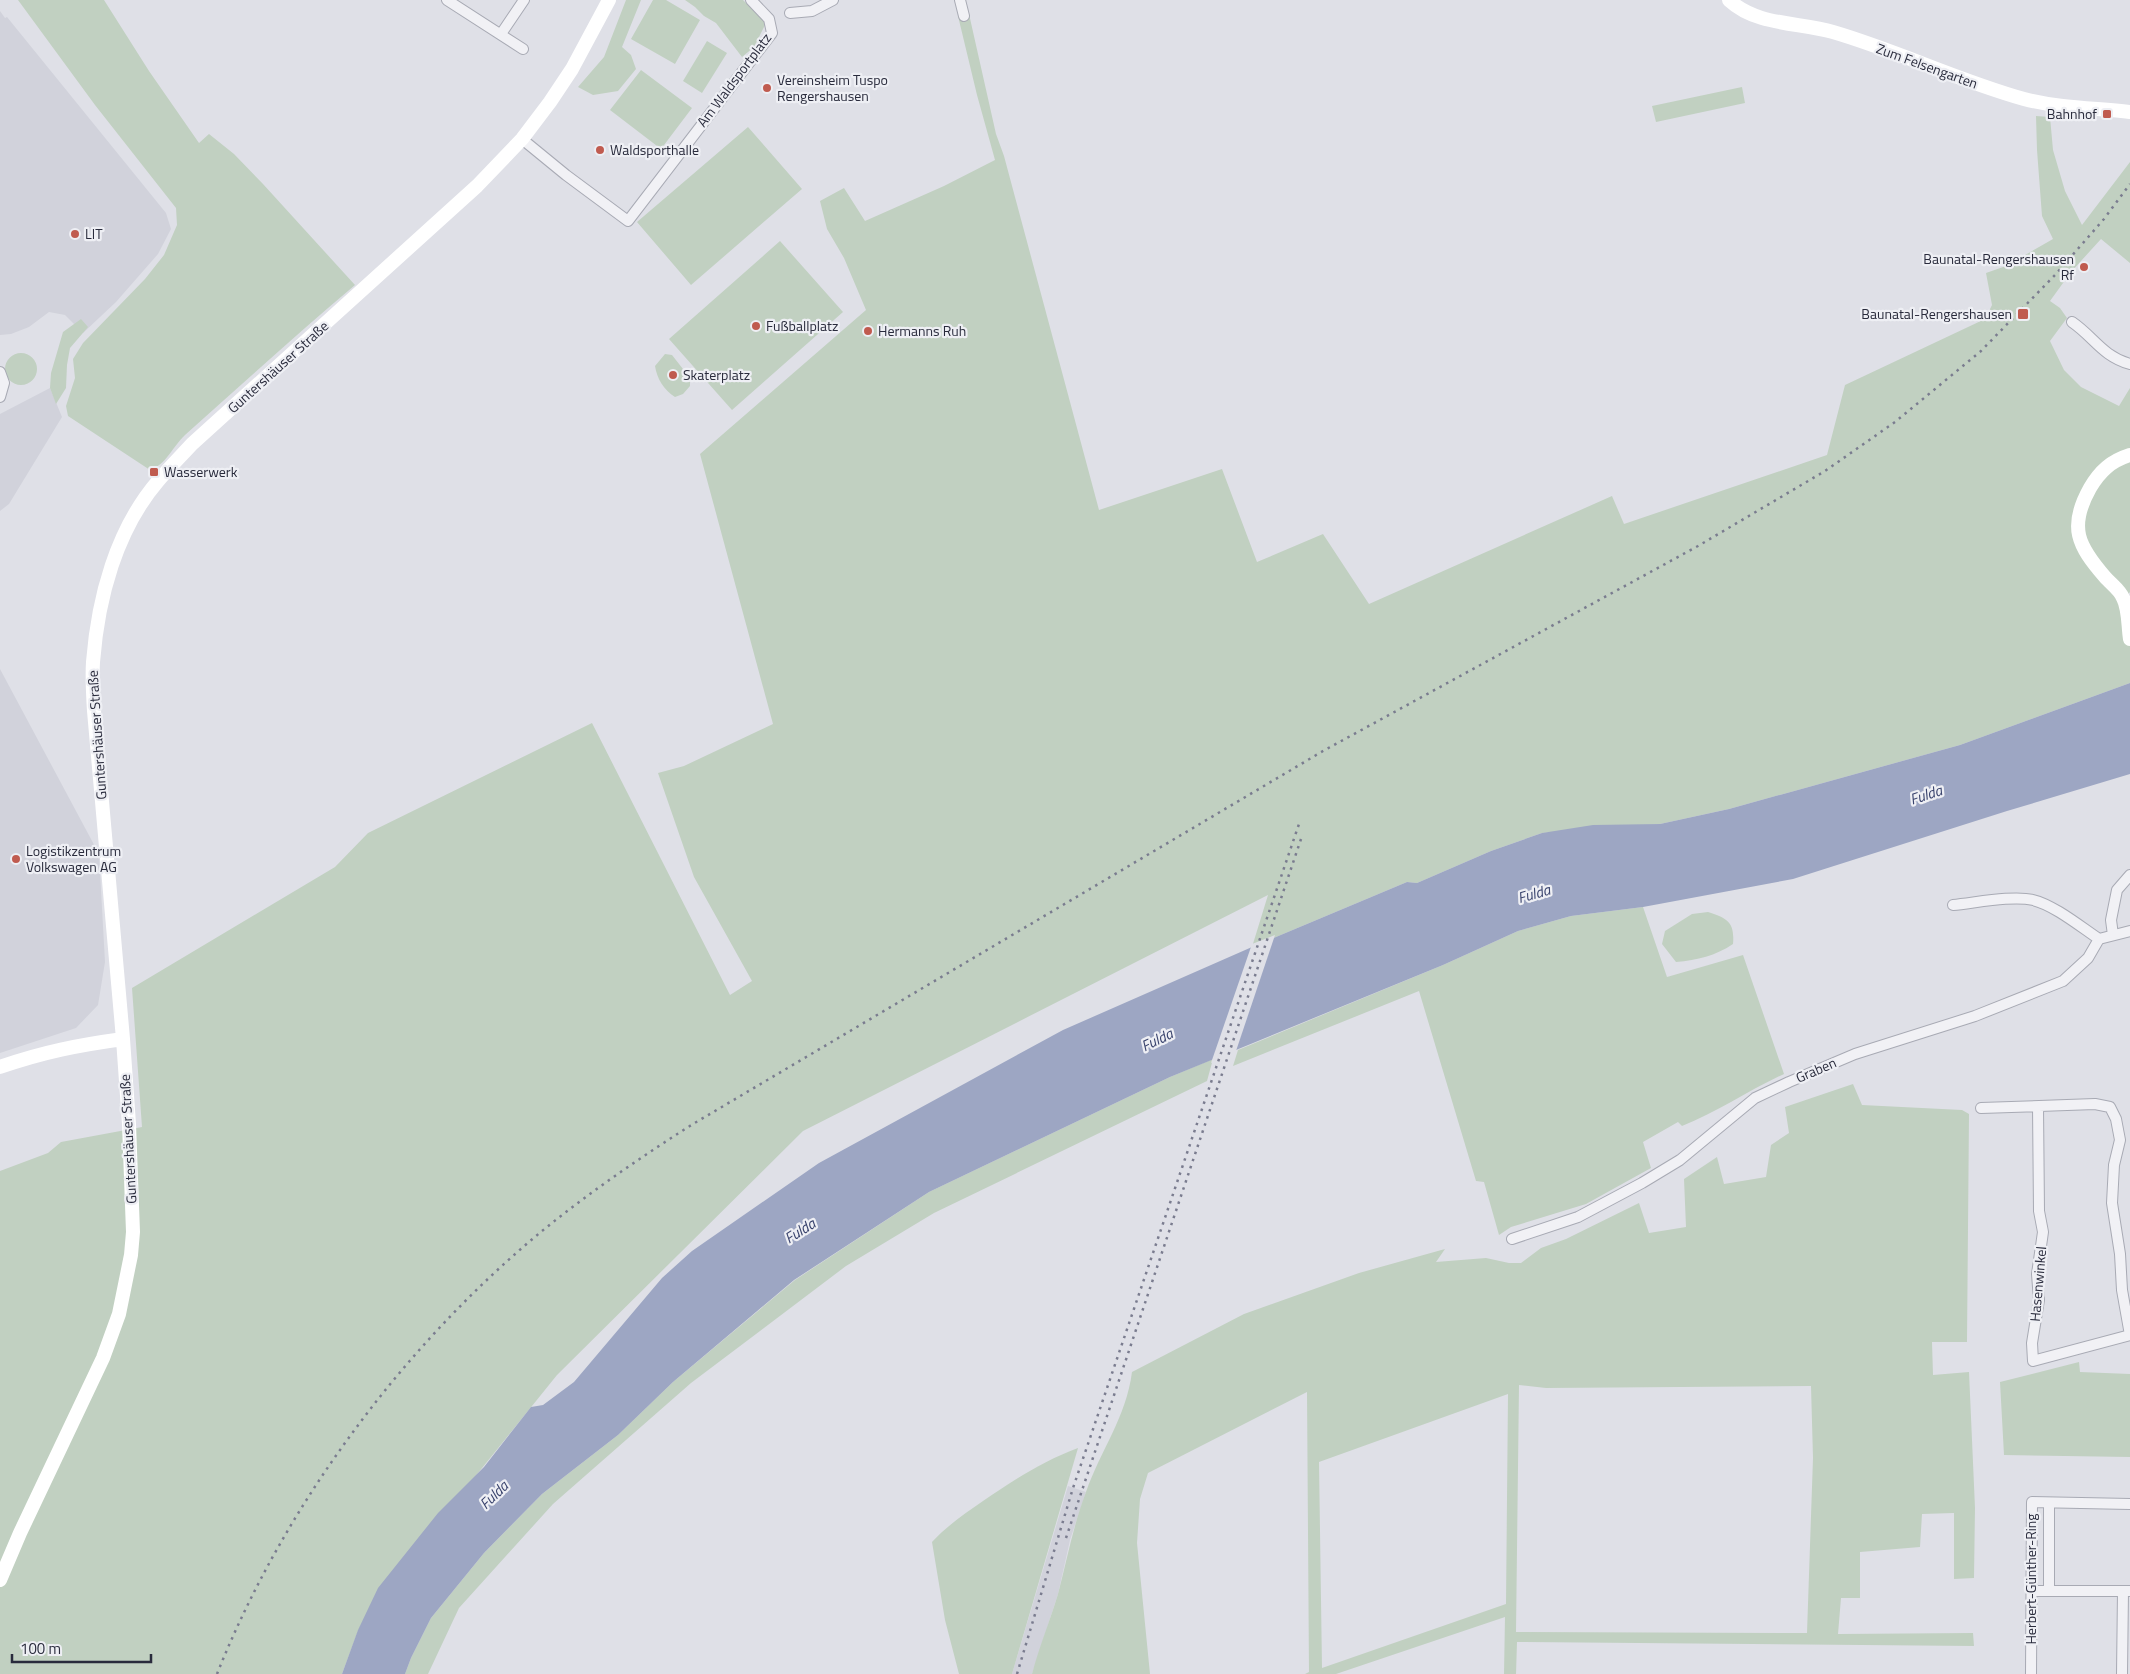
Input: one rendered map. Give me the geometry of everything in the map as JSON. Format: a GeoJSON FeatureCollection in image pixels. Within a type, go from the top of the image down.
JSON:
{"type":"FeatureCollection","features":[{"type":"Feature","properties":{"kind":"street"},"geometry":{"type":"LineString","coordinates":[[447,0],[523,49]]}},
{"type":"Feature","properties":{"kind":"street"},"geometry":{"type":"LineString","coordinates":[[501,34],[524,0]]}},
{"type":"Feature","properties":{"kind":"street","name":"Guntershäuser Straße"},"geometry":{"type":"LineString","coordinates":[[0,1580],[20,1533],[104,1358],[119,1314],[131,1255],[129,1124],[114,921],[98,762],[93,663],[104,589],[118,548],[127,527],[157,482],[192,444],[469,193],[522,139],[572,69],[609,0]]}},
{"type":"Feature","properties":{"kind":"street","name":"Am Waldsportplatz"},"geometry":{"type":"LineString","coordinates":[[522,139],[572,180],[628,221],[772,33],[769,20],[751,0]]}},
{"type":"Feature","properties":{"kind":"street"},"geometry":{"type":"LineString","coordinates":[[790,13],[812,11],[833,0]]}},
{"type":"Feature","properties":{"kind":"street"},"geometry":{"type":"LineString","coordinates":[[960,0],[964,16]]}},
{"type":"Feature","properties":{"kind":"street","name":"Zum Felsengarten"},"geometry":{"type":"LineString","coordinates":[[1729,0],[1747,13],[1764,19],[1833,32],[2026,99],[2062,107],[2130,112]]}},
{"type":"Feature","properties":{"kind":"street"},"geometry":{"type":"LineString","coordinates":[[2072,322],[2106,353],[2119,361],[2130,364]]}},
{"type":"Feature","properties":{"kind":"street"},"geometry":{"type":"LineString","coordinates":[[0,372],[4,383],[0,397]]}},
{"type":"Feature","properties":{"kind":"street"},"geometry":{"type":"LineString","coordinates":[[2130,455],[2117,459],[2094,480],[2084,502],[2078,522],[2077,534],[2091,559],[2124,599],[2130,639]]}},
{"type":"Feature","properties":{"kind":"street"},"geometry":{"type":"LineString","coordinates":[[2113,935],[2111,920],[2117,890],[2130,875]]}},
{"type":"Feature","properties":{"kind":"street"},"geometry":{"type":"LineString","coordinates":[[1953,905],[2022,898],[2034,900],[2100,939],[2130,931]]}},
{"type":"Feature","properties":{"kind":"street","name":"Graben"},"geometry":{"type":"LineString","coordinates":[[1512,1239],[1578,1217],[1642,1183],[1680,1160],[1755,1098],[1789,1082],[1855,1054],[1975,1016],[2063,981],[2088,958],[2100,939]]}},
{"type":"Feature","properties":{"kind":"street"},"geometry":{"type":"LineString","coordinates":[[0,1067],[38,1054],[74,1046],[123,1039]]}},
{"type":"Feature","properties":{"kind":"street","name":"Hasenwinkel"},"geometry":{"type":"LineString","coordinates":[[1981,1108],[2104,1104],[2110,1107],[2116,1119],[2120,1140],[2114,1165],[2112,1203],[2120,1254],[2122,1290],[2130,1335],[2033,1361],[2032,1343],[2039,1300],[2037,1274],[2043,1232],[2039,1211],[2038,1107]]}},
{"type":"Feature","properties":{"kind":"street","name":"Herbert-Günther-Ring"},"geometry":{"type":"LineString","coordinates":[[2030,1674],[2032,1502],[2130,1504]]}},
{"type":"Feature","properties":{"kind":"street","name":"Herbert-Günther-Ring"},"geometry":{"type":"LineString","coordinates":[[2049,1502],[2049,1591]]}},
{"type":"Feature","properties":{"kind":"street"},"geometry":{"type":"LineString","coordinates":[[2031,1591],[2126,1591],[2122,1674]]}},
{"type":"Feature","properties":{"kind":"shaded area","name":"LIT"},"geometry":{"type":"Polygon","coordinates":[[[0,11],[5,18],[7,17],[166,213],[171,229],[158,254],[116,302],[83,333],[65,315],[49,312],[29,327],[11,334],[0,335],[0,11]]]}},
{"type":"Feature","properties":{"kind":"shaded area"},"geometry":{"type":"Polygon","coordinates":[[[50,388],[62,417],[9,504],[0,511],[0,414],[50,388]]]}},
{"type":"Feature","properties":{"kind":"shaded area"},"geometry":{"type":"Polygon","coordinates":[[[0,669],[99,854],[105,962],[98,1005],[76,1028],[0,1053],[0,669]]]}},
{"type":"Feature","properties":{"kind":"shaded area"},"geometry":{"type":"Polygon","coordinates":[[[1068,1486],[1086,1492],[1070,1540],[1058,1594],[1032,1674],[1012,1674],[1068,1486]]]}},
{"type":"Feature","properties":{"kind":"green space"},"geometry":{"type":"Polygon","coordinates":[[[18,0],[104,0],[149,71],[199,143],[209,134],[234,154],[355,285],[185,435],[161,464],[150,470],[68,416],[66,406],[75,378],[73,359],[83,343],[145,279],[164,255],[177,225],[176,208],[95,105],[18,0]]]}},
{"type":"Feature","properties":{"kind":"green space"},"geometry":{"type":"Polygon","coordinates":[[[626,0],[641,0],[622,47],[631,55],[636,69],[618,91],[593,95],[578,87],[604,57],[626,0]]]}},
{"type":"Feature","properties":{"kind":"green space"},"geometry":{"type":"Polygon","coordinates":[[[653,0],[666,0],[700,20],[675,64],[631,39],[653,0]]]}},
{"type":"Feature","properties":{"kind":"green space"},"geometry":{"type":"Polygon","coordinates":[[[685,0],[743,0],[766,23],[754,47],[742,57],[716,23],[704,16],[685,0]]]}},
{"type":"Feature","properties":{"kind":"green space"},"geometry":{"type":"Polygon","coordinates":[[[969,14],[996,134],[1004,156],[1099,510],[1222,469],[1257,562],[1323,534],[1369,604],[1612,496],[1624,524],[1827,455],[1845,385],[1985,319],[1992,305],[1986,273],[2006,266],[2053,239],[2042,216],[2036,116],[2050,117],[2053,150],[2065,191],[2082,225],[2130,162],[2130,263],[2101,239],[2071,272],[2050,301],[2060,308],[2067,318],[2050,341],[2064,370],[2081,387],[2119,406],[2130,388],[2130,592],[2124,599],[2130,639],[2130,683],[1960,745],[1729,809],[1660,824],[1542,833],[1491,851],[1417,883],[1407,882],[1252,947],[1268,895],[803,1131],[557,1375],[371,1606],[358,1631],[342,1674],[0,1674],[0,1171],[48,1153],[61,1142],[142,1127],[132,988],[335,867],[368,833],[592,723],[730,995],[752,981],[694,877],[658,773],[684,766],[773,724],[700,454],[866,310],[844,258],[827,229],[820,201],[844,188],[865,221],[944,186],[995,160],[958,16],[969,14]]]}},
{"type":"Feature","properties":{"kind":"green space"},"geometry":{"type":"Polygon","coordinates":[[[707,41],[727,53],[702,93],[683,81],[707,41]]]}},
{"type":"Feature","properties":{"kind":"green space"},"geometry":{"type":"Polygon","coordinates":[[[641,70],[692,108],[661,149],[610,110],[641,70]]]}},
{"type":"Feature","properties":{"kind":"green space"},"geometry":{"type":"Polygon","coordinates":[[[1742,87],[1745,103],[1656,122],[1652,106],[1742,87]]]}},
{"type":"Feature","properties":{"kind":"green space"},"geometry":{"type":"Polygon","coordinates":[[[748,127],[802,189],[691,285],[637,222],[748,127]]]}},
{"type":"Feature","properties":{"kind":"green space","name":"Fußballplatz"},"geometry":{"type":"Polygon","coordinates":[[[780,241],[843,312],[732,410],[669,339],[780,241]]]}},
{"type":"Feature","properties":{"kind":"green space"},"geometry":{"type":"Polygon","coordinates":[[[81,319],[88,327],[70,348],[66,388],[56,404],[50,388],[51,373],[63,332],[81,319]]]}},
{"type":"Feature","properties":{"kind":"green space"},"geometry":{"type":"Polygon","coordinates":[[[21,353],[27,354],[32,358],[36,363],[36,375],[32,380],[27,384],[21,385],[15,384],[10,380],[6,375],[5,369],[6,363],[10,358],[15,354],[21,353]]]}},
{"type":"Feature","properties":{"kind":"green space","name":"Skaterplatz"},"geometry":{"type":"Polygon","coordinates":[[[665,354],[672,355],[690,378],[690,386],[683,394],[675,397],[664,388],[656,371],[655,366],[665,354]]]}},
{"type":"Feature","properties":{"kind":"green space"},"geometry":{"type":"Polygon","coordinates":[[[1643,907],[1667,977],[1743,955],[1784,1074],[1708,1114],[1682,1126],[1678,1122],[1643,1142],[1651,1168],[1586,1204],[1511,1227],[1499,1235],[1484,1182],[1476,1181],[1419,991],[1233,1066],[1238,1050],[1443,965],[1518,931],[1571,916],[1643,907]]]}},
{"type":"Feature","properties":{"kind":"green space"},"geometry":{"type":"Polygon","coordinates":[[[1708,912],[1720,916],[1728,922],[1733,931],[1733,944],[1720,952],[1706,957],[1676,962],[1662,944],[1665,931],[1692,914],[1708,912]]]}},
{"type":"Feature","properties":{"kind":"green space"},"geometry":{"type":"Polygon","coordinates":[[[1213,1059],[1207,1081],[934,1213],[846,1266],[691,1383],[553,1504],[459,1608],[428,1674],[405,1674],[431,1618],[484,1553],[542,1494],[618,1435],[673,1382],[795,1280],[929,1192],[1170,1077],[1213,1059]]]}},
{"type":"Feature","properties":{"kind":"green space"},"geometry":{"type":"Polygon","coordinates":[[[1853,1084],[1862,1105],[1962,1110],[1969,1114],[1967,1342],[1932,1342],[1933,1375],[1969,1372],[1975,1508],[1974,1578],[1954,1579],[1954,1513],[1922,1514],[1920,1547],[1860,1552],[1860,1598],[1841,1598],[1838,1634],[1973,1633],[1974,1646],[1517,1642],[1516,1674],[1504,1674],[1505,1617],[1336,1674],[1305,1674],[1309,1672],[1307,1392],[1148,1473],[1140,1499],[1137,1543],[1150,1674],[1032,1674],[1058,1594],[1081,1505],[1092,1476],[1119,1419],[1129,1389],[1132,1372],[1244,1314],[1359,1273],[1445,1249],[1436,1262],[1486,1258],[1509,1263],[1521,1263],[1541,1248],[1566,1239],[1639,1203],[1649,1233],[1686,1227],[1684,1179],[1717,1157],[1724,1184],[1766,1177],[1771,1145],[1789,1133],[1785,1107],[1853,1084]],[[1519,1385],[1516,1632],[1807,1633],[1813,1458],[1811,1386],[1546,1388],[1519,1385]],[[1508,1394],[1319,1462],[1322,1668],[1506,1604],[1508,1394]]]}},
{"type":"Feature","properties":{"kind":"green space"},"geometry":{"type":"Polygon","coordinates":[[[2079,1362],[2080,1372],[2130,1374],[2130,1457],[2004,1455],[2000,1382],[2079,1362]]]}},
{"type":"Feature","properties":{"kind":"green space"},"geometry":{"type":"Polygon","coordinates":[[[1078,1448],[1012,1674],[959,1674],[945,1620],[932,1542],[956,1520],[1006,1486],[1041,1465],[1078,1448]]]}},
{"type":"Feature","properties":{"kind":"water","name":"Fulda"},"geometry":{"type":"Polygon","coordinates":[[[2130,683],[2130,774],[1793,879],[1643,907],[1571,916],[1518,931],[1443,965],[1170,1077],[929,1192],[794,1280],[673,1382],[618,1435],[542,1494],[484,1553],[431,1618],[405,1674],[342,1674],[358,1630],[378,1588],[438,1513],[484,1467],[531,1407],[543,1405],[574,1382],[662,1278],[692,1251],[819,1163],[1063,1030],[1252,947],[1407,882],[1417,883],[1491,851],[1542,833],[1593,825],[1660,824],[1729,809],[1960,745],[2130,683]]]}},
{"type":"Feature","properties":{"kind":"pier"},"geometry":{"type":"Polygon","coordinates":[[[1275,935],[1235,1054],[1211,1063],[1252,944],[1275,935]]]}},
{"type":"Feature","properties":{"kind":"railway"},"geometry":{"type":"LineString","coordinates":[[217,1674],[244,1611],[276,1550],[313,1490],[352,1433],[396,1377],[442,1325],[491,1276],[542,1231],[579,1202],[693,1124],[1323,751],[1698,546],[1825,471],[1895,422],[1981,351],[2055,275],[2104,219],[2130,184]]}},
{"type":"Feature","properties":{"kind":"railway"},"geometry":{"type":"LineString","coordinates":[[1017,1674],[1073,1488],[1299,824]]}},
{"type":"Feature","properties":{"kind":"railway"},"geometry":{"type":"LineString","coordinates":[[1066,1538],[1301,839]]}},
{"type":"Feature","properties":{"kind":"place","name":"Vereinsheim Tuspo Rengershausen"},"geometry":{"type":"Point","coordinates":[767,88]}},
{"type":"Feature","properties":{"kind":"place","name":"Bahnhof"},"geometry":{"type":"Point","coordinates":[2107,114]}},
{"type":"Feature","properties":{"kind":"place","name":"Waldsporthalle"},"geometry":{"type":"Point","coordinates":[600,150]}},
{"type":"Feature","properties":{"kind":"place","name":"LIT"},"geometry":{"type":"Point","coordinates":[75,234]}},
{"type":"Feature","properties":{"kind":"place","name":"Baunatal-Rengershausen Rf"},"geometry":{"type":"Point","coordinates":[2084,267]}},
{"type":"Feature","properties":{"kind":"place","name":"Baunatal-Rengershausen"},"geometry":{"type":"Point","coordinates":[2023,314]}},
{"type":"Feature","properties":{"kind":"place","name":"Fußballplatz"},"geometry":{"type":"Point","coordinates":[756,326]}},
{"type":"Feature","properties":{"kind":"place","name":"Hermanns Ruh"},"geometry":{"type":"Point","coordinates":[868,331]}},
{"type":"Feature","properties":{"kind":"place","name":"Skaterplatz"},"geometry":{"type":"Point","coordinates":[673,375]}},
{"type":"Feature","properties":{"kind":"place","name":"Wasserwerk"},"geometry":{"type":"Point","coordinates":[154,472]}},
{"type":"Feature","properties":{"kind":"place","name":"Logistikzentrum Volkswagen AG"},"geometry":{"type":"Point","coordinates":[16,859]}}]}
